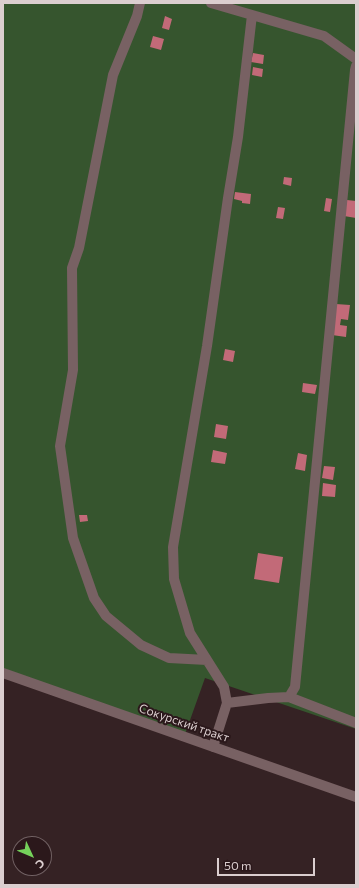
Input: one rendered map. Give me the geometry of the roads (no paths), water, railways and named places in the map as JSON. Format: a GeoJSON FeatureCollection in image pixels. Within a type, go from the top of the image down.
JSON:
{"type":"FeatureCollection","features":[{"type":"Feature","properties":{"kind":"street"},"geometry":{"type":"LineString","coordinates":[[140,3],[137,16],[113,75],[79,248],[72,268],[73,370],[60,446],[73,538],[94,598],[106,616],[141,645],[169,658],[207,660]]}},
{"type":"Feature","properties":{"kind":"street"},"geometry":{"type":"LineString","coordinates":[[210,3],[324,36],[356,60]]}},
{"type":"Feature","properties":{"kind":"street"},"geometry":{"type":"LineString","coordinates":[[213,747],[227,703],[224,687],[190,633],[174,579],[173,547],[207,346],[238,137],[252,15]]}},
{"type":"Feature","properties":{"kind":"street"},"geometry":{"type":"LineString","coordinates":[[289,697],[295,688],[296,680],[356,66]]}},
{"type":"Feature","properties":{"kind":"street","name":"Сокурский тракт"},"geometry":{"type":"LineString","coordinates":[[3,673],[356,797]]}},
{"type":"Feature","properties":{"kind":"street"},"geometry":{"type":"LineString","coordinates":[[227,703],[289,697],[356,723]]}}]}
